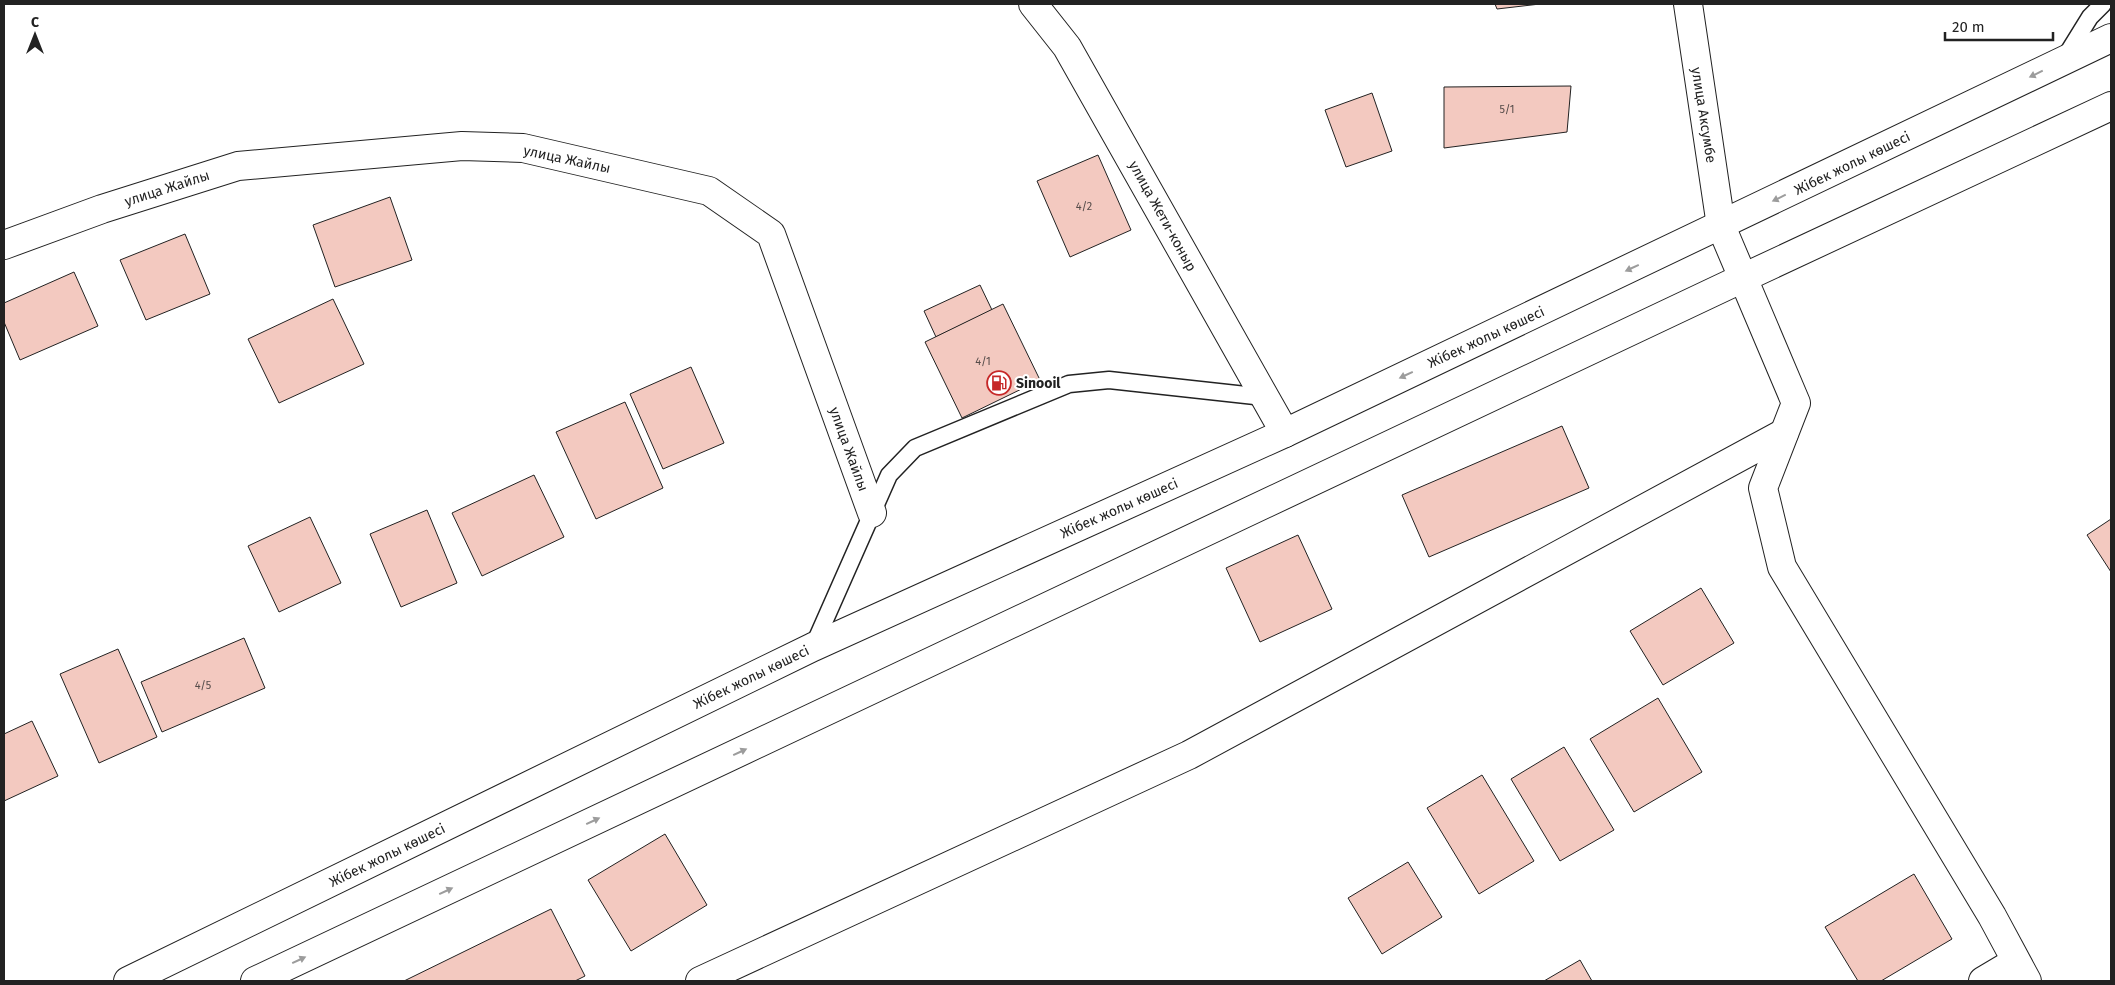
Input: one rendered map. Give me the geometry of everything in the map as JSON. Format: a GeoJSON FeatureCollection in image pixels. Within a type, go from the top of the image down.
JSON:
{"type":"FeatureCollection","features":[{"type":"Feature","properties":{"kind":"main road","name":"улица Жети-коныр"},"geometry":{"type":"LineString","coordinates":[[1033,4],[1067,47],[1285,433]]}},
{"type":"Feature","properties":{"kind":"main road","name":"улица Аксумбе"},"geometry":{"type":"LineString","coordinates":[[1688,4],[1721,226],[1796,403],[1763,488],[1782,567],[1992,916],[2021,972]]}},
{"type":"Feature","properties":{"kind":"main road","name":"Жібек жолы көшесі"},"geometry":{"type":"LineString","coordinates":[[128,981],[813,647],[1285,433],[2111,38]]}},
{"type":"Feature","properties":{"kind":"main road"},"geometry":{"type":"LineString","coordinates":[[255,981],[2111,106]]}},
{"type":"Feature","properties":{"kind":"main road","name":"улица Жайлы"},"geometry":{"type":"LineString","coordinates":[[4,245],[102,209],[238,166],[462,146],[523,148],[709,192],[771,234],[872,513]]}},
{"type":"Feature","properties":{"kind":"main road"},"geometry":{"type":"LineString","coordinates":[[700,981],[1189,756],[1784,433]]}},
{"type":"Feature","properties":{"kind":"main road"},"geometry":{"type":"LineString","coordinates":[[1983,981],[2021,972]]}},
{"type":"Feature","properties":{"kind":"lane"},"geometry":{"type":"LineString","coordinates":[[2062,62],[2090,17],[2103,4]]}},
{"type":"Feature","properties":{"kind":"lane"},"geometry":{"type":"LineString","coordinates":[[813,647],[889,475],[915,448],[1069,384],[1110,380],[1264,397]]}},
{"type":"Feature","properties":{"kind":"building"},"geometry":{"type":"Polygon","coordinates":[[[1495,4],[1540,4],[1497,9],[1495,4]]]}},
{"type":"Feature","properties":{"kind":"building"},"geometry":{"type":"Polygon","coordinates":[[[1571,86],[1567,132],[1444,148],[1444,87],[1571,86]]]}},
{"type":"Feature","properties":{"kind":"building"},"geometry":{"type":"Polygon","coordinates":[[[1372,93],[1392,151],[1346,167],[1325,110],[1372,93]]]}},
{"type":"Feature","properties":{"kind":"building"},"geometry":{"type":"Polygon","coordinates":[[[1098,155],[1131,230],[1070,257],[1037,181],[1098,155]]]}},
{"type":"Feature","properties":{"kind":"building"},"geometry":{"type":"Polygon","coordinates":[[[390,197],[412,260],[335,287],[313,225],[390,197]]]}},
{"type":"Feature","properties":{"kind":"building"},"geometry":{"type":"Polygon","coordinates":[[[185,234],[210,294],[146,320],[120,260],[185,234]]]}},
{"type":"Feature","properties":{"kind":"building"},"geometry":{"type":"Polygon","coordinates":[[[74,272],[98,326],[20,360],[4,322],[4,303],[74,272]]]}},
{"type":"Feature","properties":{"kind":"building"},"geometry":{"type":"Polygon","coordinates":[[[980,285],[992,310],[936,337],[924,311],[980,285]]]}},
{"type":"Feature","properties":{"kind":"building"},"geometry":{"type":"Polygon","coordinates":[[[333,299],[364,364],[279,403],[248,339],[333,299]]]}},
{"type":"Feature","properties":{"kind":"building"},"geometry":{"type":"Polygon","coordinates":[[[1003,304],[1040,380],[962,418],[925,342],[1003,304]]]}},
{"type":"Feature","properties":{"kind":"building"},"geometry":{"type":"Polygon","coordinates":[[[691,367],[724,443],[663,469],[630,394],[691,367]]]}},
{"type":"Feature","properties":{"kind":"building"},"geometry":{"type":"Polygon","coordinates":[[[625,402],[663,488],[596,519],[556,432],[625,402]]]}},
{"type":"Feature","properties":{"kind":"building"},"geometry":{"type":"Polygon","coordinates":[[[1562,426],[1589,488],[1429,557],[1402,495],[1562,426]]]}},
{"type":"Feature","properties":{"kind":"building"},"geometry":{"type":"Polygon","coordinates":[[[534,475],[564,537],[482,576],[452,513],[534,475]]]}},
{"type":"Feature","properties":{"kind":"building"},"geometry":{"type":"Polygon","coordinates":[[[427,510],[457,583],[401,607],[370,534],[427,510]]]}},
{"type":"Feature","properties":{"kind":"building"},"geometry":{"type":"Polygon","coordinates":[[[310,517],[341,583],[279,612],[248,546],[310,517]]]}},
{"type":"Feature","properties":{"kind":"building"},"geometry":{"type":"Polygon","coordinates":[[[2111,519],[2111,572],[2087,535],[2111,519]]]}},
{"type":"Feature","properties":{"kind":"building"},"geometry":{"type":"Polygon","coordinates":[[[1298,535],[1332,609],[1260,642],[1226,568],[1298,535]]]}},
{"type":"Feature","properties":{"kind":"building"},"geometry":{"type":"Polygon","coordinates":[[[1701,588],[1734,643],[1663,685],[1630,631],[1701,588]]]}},
{"type":"Feature","properties":{"kind":"building"},"geometry":{"type":"Polygon","coordinates":[[[244,638],[265,688],[162,732],[141,682],[244,638]]]}},
{"type":"Feature","properties":{"kind":"building"},"geometry":{"type":"Polygon","coordinates":[[[118,649],[157,737],[99,763],[60,674],[118,649]]]}},
{"type":"Feature","properties":{"kind":"building"},"geometry":{"type":"Polygon","coordinates":[[[1658,698],[1702,772],[1634,812],[1590,739],[1658,698]]]}},
{"type":"Feature","properties":{"kind":"building"},"geometry":{"type":"Polygon","coordinates":[[[32,721],[58,776],[4,801],[4,734],[32,721]]]}},
{"type":"Feature","properties":{"kind":"building"},"geometry":{"type":"Polygon","coordinates":[[[1564,747],[1614,830],[1560,861],[1511,779],[1564,747]]]}},
{"type":"Feature","properties":{"kind":"building"},"geometry":{"type":"Polygon","coordinates":[[[1482,775],[1534,861],[1479,894],[1427,808],[1482,775]]]}},
{"type":"Feature","properties":{"kind":"building"},"geometry":{"type":"Polygon","coordinates":[[[665,834],[707,905],[631,951],[588,880],[665,834]]]}},
{"type":"Feature","properties":{"kind":"building"},"geometry":{"type":"Polygon","coordinates":[[[1408,862],[1442,917],[1382,954],[1348,898],[1408,862]]]}},
{"type":"Feature","properties":{"kind":"building"},"geometry":{"type":"Polygon","coordinates":[[[1914,874],[1952,939],[1881,981],[1858,981],[1825,927],[1914,874]]]}},
{"type":"Feature","properties":{"kind":"building"},"geometry":{"type":"Polygon","coordinates":[[[551,909],[585,976],[575,981],[404,981],[551,909]]]}},
{"type":"Feature","properties":{"kind":"building"},"geometry":{"type":"Polygon","coordinates":[[[1580,960],[1592,981],[1544,981],[1580,960]]]}},
{"type":"Feature","properties":{"kind":"place","name":"Sinooil"},"geometry":{"type":"Point","coordinates":[999,383]}}]}
